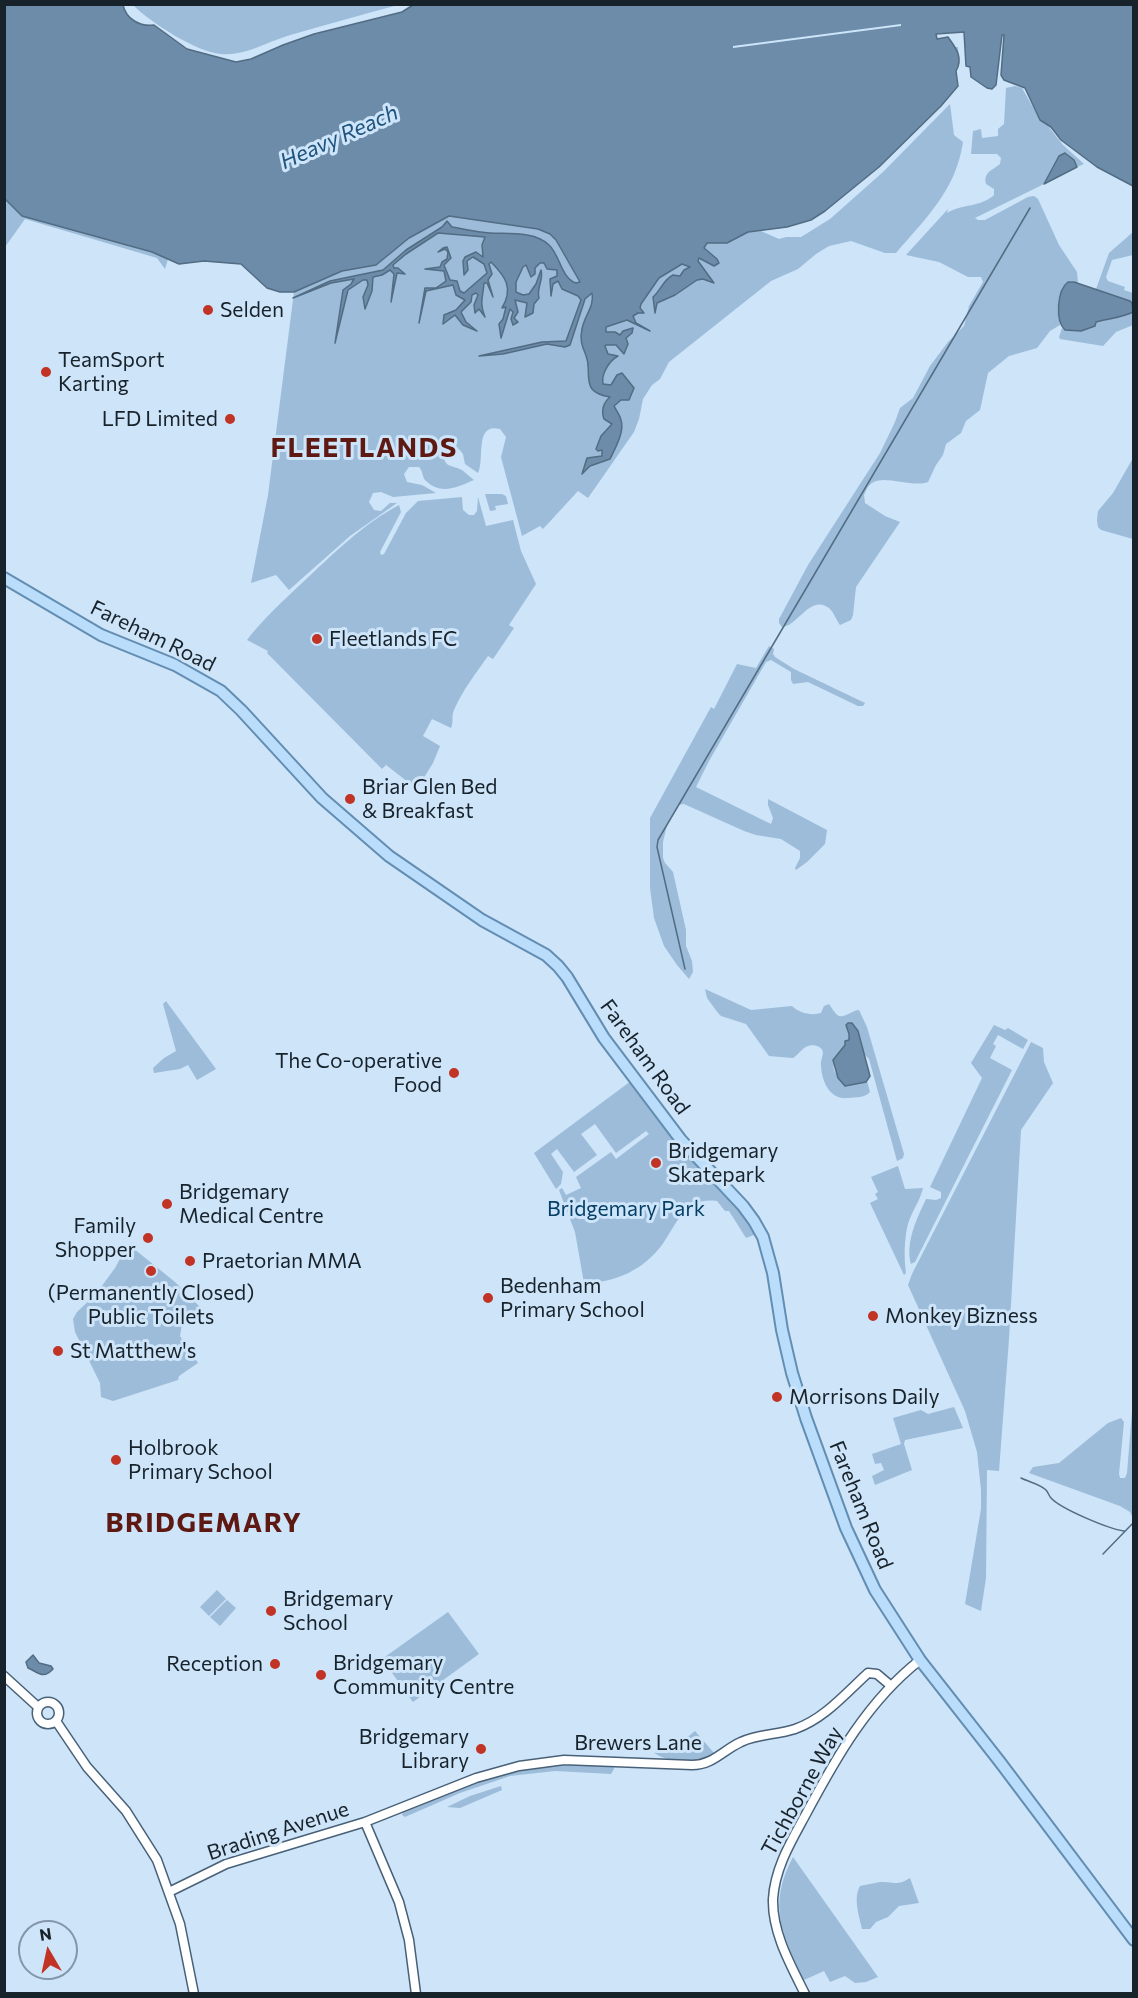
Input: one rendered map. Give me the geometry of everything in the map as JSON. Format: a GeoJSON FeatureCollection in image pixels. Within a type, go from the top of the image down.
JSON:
{"type":"FeatureCollection","features":[{"type":"Feature","properties":{"kind":"main road","name":"Fareham Road"},"geometry":{"type":"LineString","coordinates":[[4,578],[101,635],[175,665],[221,691],[322,798],[389,856],[482,920],[533,947],[558,966],[604,1038],[681,1140],[743,1206],[763,1237],[773,1273],[782,1330],[793,1377],[806,1418],[846,1528],[875,1590],[920,1660],[1134,1940]]}},
{"type":"Feature","properties":{"kind":"street","name":"Tichborne Way"},"geometry":{"type":"LineString","coordinates":[[805,1994],[781,1942],[773,1909],[775,1883],[783,1858],[846,1742],[890,1685],[920,1660]]}},
{"type":"Feature","properties":{"kind":"street","name":"Brewers Lane"},"geometry":{"type":"LineString","coordinates":[[365,1822],[476,1778],[519,1766],[564,1760],[692,1765],[711,1762],[742,1741],[792,1730],[810,1723],[842,1698],[868,1673],[877,1674],[890,1685]]}},
{"type":"Feature","properties":{"kind":"street"},"geometry":{"type":"LineString","coordinates":[[4,1676],[38,1707]]}},
{"type":"Feature","properties":{"kind":"street"},"geometry":{"type":"LineString","coordinates":[[45,1702],[54,1704],[59,1712],[56,1721],[48,1724],[39,1720],[38,1707],[45,1702]]}},
{"type":"Feature","properties":{"kind":"street"},"geometry":{"type":"LineString","coordinates":[[56,1721],[87,1767],[126,1811],[157,1860],[170,1892],[185,1945],[194,1994]]}},
{"type":"Feature","properties":{"kind":"street"},"geometry":{"type":"LineString","coordinates":[[365,1822],[405,1921],[413,1958],[416,1994]]}},
{"type":"Feature","properties":{"kind":"street","name":"Brading Avenue"},"geometry":{"type":"LineString","coordinates":[[170,1892],[240,1859],[365,1822]]}},
{"type":"Feature","properties":{"kind":"green space"},"geometry":{"type":"Polygon","coordinates":[[[133,5],[398,5],[287,36],[247,51],[221,54],[187,42],[150,20],[133,5]]]}},
{"type":"Feature","properties":{"kind":"green space"},"geometry":{"type":"Polygon","coordinates":[[[1133,5],[1133,186],[1097,167],[1075,151],[1048,126],[1063,145],[1084,164],[1077,167],[1062,154],[1044,184],[975,218],[985,220],[1028,197],[1034,196],[1038,199],[1059,245],[1077,272],[1078,283],[1070,281],[1063,287],[1060,325],[1050,331],[1037,348],[1009,356],[988,373],[980,410],[966,421],[961,433],[946,444],[943,455],[928,482],[883,480],[868,487],[864,495],[865,503],[885,516],[900,522],[856,587],[851,620],[840,625],[829,608],[816,605],[782,627],[779,619],[808,565],[880,453],[900,408],[913,398],[930,366],[948,342],[964,326],[969,306],[983,282],[981,277],[968,277],[939,262],[906,255],[948,209],[947,213],[984,202],[994,195],[994,189],[986,184],[985,180],[989,172],[1000,164],[1001,158],[997,154],[971,154],[973,131],[981,129],[982,138],[998,136],[998,129],[1004,124],[1006,88],[1015,86],[1022,88],[1038,116],[1025,88],[1002,78],[1004,35],[1002,35],[998,61],[970,67],[966,66],[964,32],[1133,5]]]}},
{"type":"Feature","properties":{"kind":"green space"},"geometry":{"type":"Polygon","coordinates":[[[958,47],[959,66],[941,106],[879,167],[811,220],[761,231],[779,239],[801,237],[830,219],[883,172],[950,104],[954,135],[963,142],[954,175],[929,215],[896,253],[885,253],[851,241],[829,246],[798,269],[771,281],[669,362],[660,379],[652,385],[643,399],[634,432],[588,498],[578,491],[543,529],[540,526],[522,536],[501,457],[506,437],[500,429],[492,428],[483,436],[478,473],[465,464],[463,454],[459,449],[451,448],[444,455],[447,464],[462,470],[474,480],[449,489],[437,488],[425,480],[419,467],[409,467],[404,474],[407,482],[422,485],[436,493],[393,497],[381,492],[373,493],[369,502],[374,510],[381,511],[390,503],[397,503],[350,536],[289,590],[276,575],[251,583],[268,495],[294,292],[271,290],[241,264],[204,261],[179,264],[168,259],[165,269],[157,258],[25,219],[5,247],[5,90],[958,47]]]}},
{"type":"Feature","properties":{"kind":"green space"},"geometry":{"type":"Polygon","coordinates":[[[1133,232],[1133,255],[1112,260],[1106,277],[1108,281],[1125,287],[1124,290],[1133,293],[1133,307],[1132,303],[1096,289],[1109,253],[1133,232]]]}},
{"type":"Feature","properties":{"kind":"green space"},"geometry":{"type":"Polygon","coordinates":[[[1133,312],[1133,325],[1116,332],[1103,346],[1059,337],[1062,328],[1075,331],[1085,330],[1096,322],[1133,312]]]}},
{"type":"Feature","properties":{"kind":"green space"},"geometry":{"type":"Polygon","coordinates":[[[1133,458],[1133,539],[1101,530],[1097,520],[1098,511],[1113,493],[1133,458]]]}},
{"type":"Feature","properties":{"kind":"green space"},"geometry":{"type":"Polygon","coordinates":[[[485,494],[502,494],[506,496],[508,504],[495,506],[496,510],[490,511],[485,494]]]}},
{"type":"Feature","properties":{"kind":"green space"},"geometry":{"type":"Polygon","coordinates":[[[462,497],[463,510],[469,515],[474,515],[477,511],[478,497],[486,526],[513,520],[521,551],[536,584],[509,625],[514,628],[493,659],[488,656],[469,682],[453,712],[451,728],[432,719],[423,736],[440,746],[433,763],[417,789],[386,765],[382,769],[267,653],[268,651],[247,640],[273,611],[325,562],[360,531],[386,513],[399,505],[401,512],[380,552],[381,555],[384,554],[406,513],[418,501],[462,497]]]}},
{"type":"Feature","properties":{"kind":"green space"},"geometry":{"type":"Polygon","coordinates":[[[769,646],[774,649],[775,657],[794,669],[865,703],[863,706],[858,706],[808,682],[793,684],[791,672],[771,660],[766,662],[696,787],[771,824],[773,818],[768,799],[827,830],[825,844],[796,870],[800,851],[781,839],[756,835],[684,804],[678,805],[667,825],[663,842],[663,858],[673,872],[686,930],[686,946],[692,961],[693,972],[689,979],[664,946],[654,918],[650,888],[650,818],[711,707],[714,709],[737,664],[756,668],[769,646]]]}},
{"type":"Feature","properties":{"kind":"green space"},"geometry":{"type":"Polygon","coordinates":[[[705,989],[751,1010],[792,1006],[802,1012],[813,1014],[821,1013],[824,1006],[829,1004],[836,1014],[841,1016],[859,1010],[867,1027],[904,1154],[903,1158],[897,1161],[869,1059],[864,1054],[856,1028],[848,1030],[849,1040],[845,1042],[834,1061],[834,1070],[847,1085],[867,1081],[870,1092],[860,1097],[842,1098],[832,1093],[825,1084],[821,1066],[823,1052],[820,1048],[815,1045],[808,1046],[793,1058],[769,1056],[746,1024],[718,1013],[707,998],[705,989]]]}},
{"type":"Feature","properties":{"kind":"green space"},"geometry":{"type":"Polygon","coordinates":[[[166,1001],[216,1069],[197,1080],[188,1065],[180,1069],[154,1073],[153,1068],[176,1051],[163,1004],[166,1001]]]}},
{"type":"Feature","properties":{"kind":"green space"},"geometry":{"type":"Polygon","coordinates":[[[994,1025],[1005,1030],[1008,1028],[1028,1040],[1023,1049],[998,1035],[993,1044],[996,1046],[990,1058],[1012,1070],[915,1262],[911,1264],[911,1239],[916,1222],[926,1199],[941,1198],[941,1192],[930,1187],[982,1078],[971,1063],[994,1025]]]}},
{"type":"Feature","properties":{"kind":"green space"},"geometry":{"type":"Polygon","coordinates":[[[1031,1042],[1043,1048],[1044,1062],[1053,1083],[1021,1130],[999,1471],[987,1470],[986,1578],[981,1611],[965,1604],[981,1509],[977,1452],[965,1411],[908,1285],[1031,1042]]]}},
{"type":"Feature","properties":{"kind":"green space","name":"Bridgemary Park"},"geometry":{"type":"Polygon","coordinates":[[[631,1081],[752,1226],[754,1235],[746,1238],[729,1211],[725,1211],[717,1201],[697,1203],[677,1221],[654,1254],[637,1268],[607,1281],[584,1283],[575,1232],[559,1190],[562,1188],[566,1195],[581,1188],[576,1177],[611,1152],[616,1159],[649,1134],[646,1131],[616,1153],[595,1124],[581,1134],[597,1155],[574,1172],[557,1149],[551,1154],[563,1172],[561,1184],[556,1189],[534,1153],[631,1081]]]}},
{"type":"Feature","properties":{"kind":"green space"},"geometry":{"type":"Polygon","coordinates":[[[898,1166],[905,1189],[923,1188],[907,1230],[906,1273],[904,1275],[870,1203],[878,1199],[875,1194],[878,1192],[871,1177],[898,1166]]]}},
{"type":"Feature","properties":{"kind":"green space"},"geometry":{"type":"Polygon","coordinates":[[[128,1244],[175,1282],[204,1311],[197,1316],[188,1314],[183,1318],[180,1336],[198,1363],[179,1376],[178,1380],[113,1401],[101,1397],[100,1383],[75,1332],[73,1319],[96,1294],[115,1268],[128,1244]]]}},
{"type":"Feature","properties":{"kind":"green space"},"geometry":{"type":"Polygon","coordinates":[[[1133,1399],[1133,1518],[1130,1512],[1120,1506],[1029,1473],[1033,1467],[1059,1463],[1108,1423],[1121,1418],[1124,1422],[1119,1474],[1120,1478],[1125,1478],[1133,1399]]]}},
{"type":"Feature","properties":{"kind":"green space"},"geometry":{"type":"Polygon","coordinates":[[[954,1407],[963,1428],[905,1440],[904,1444],[912,1470],[875,1485],[872,1476],[884,1470],[881,1463],[875,1464],[872,1454],[901,1444],[893,1418],[921,1410],[928,1414],[954,1407]]]}},
{"type":"Feature","properties":{"kind":"green space"},"geometry":{"type":"Polygon","coordinates":[[[217,1590],[226,1599],[209,1616],[200,1607],[217,1590]]]}},
{"type":"Feature","properties":{"kind":"green space"},"geometry":{"type":"Polygon","coordinates":[[[227,1600],[236,1608],[220,1626],[210,1617],[227,1600]]]}},
{"type":"Feature","properties":{"kind":"green space"},"geometry":{"type":"Polygon","coordinates":[[[448,1612],[479,1654],[413,1702],[382,1659],[448,1612]]]}},
{"type":"Feature","properties":{"kind":"green space"},"geometry":{"type":"Polygon","coordinates":[[[695,1731],[714,1753],[692,1761],[676,1761],[654,1753],[671,1750],[695,1731]]]}},
{"type":"Feature","properties":{"kind":"green space"},"geometry":{"type":"Polygon","coordinates":[[[570,1765],[608,1765],[613,1766],[614,1769],[611,1774],[555,1771],[510,1776],[460,1793],[405,1817],[402,1815],[403,1811],[493,1778],[526,1770],[570,1765]]]}},
{"type":"Feature","properties":{"kind":"green space"},"geometry":{"type":"Polygon","coordinates":[[[501,1786],[502,1790],[460,1808],[447,1807],[470,1796],[501,1786]]]}},
{"type":"Feature","properties":{"kind":"green space"},"geometry":{"type":"Polygon","coordinates":[[[793,1857],[878,1977],[866,1982],[855,1983],[845,1976],[830,1982],[824,1971],[804,1980],[789,1948],[780,1920],[781,1890],[793,1857]]]}},
{"type":"Feature","properties":{"kind":"green space"},"geometry":{"type":"Polygon","coordinates":[[[910,1878],[919,1903],[899,1906],[870,1929],[862,1929],[857,1902],[860,1886],[880,1882],[898,1883],[910,1878]]]}},
{"type":"Feature","properties":{"kind":"water","name":"Heavy Reach"},"geometry":{"type":"Polygon","coordinates":[[[4,5],[123,5],[127,14],[134,21],[144,25],[154,25],[187,49],[236,62],[251,59],[314,34],[402,12],[413,5],[1133,5],[1133,186],[1097,167],[1061,140],[1051,127],[1040,120],[1025,88],[1004,80],[1001,75],[1004,35],[1002,35],[996,85],[992,89],[971,77],[970,67],[966,66],[964,32],[936,34],[937,39],[948,37],[958,52],[959,61],[956,71],[958,86],[879,167],[811,220],[787,227],[748,232],[727,243],[707,243],[704,248],[719,263],[714,266],[699,258],[698,261],[714,283],[703,279],[697,280],[675,295],[657,303],[655,313],[653,297],[664,282],[673,275],[680,276],[690,267],[682,264],[659,278],[641,304],[640,308],[644,313],[633,316],[636,323],[650,331],[627,320],[606,327],[606,332],[615,332],[620,335],[623,331],[633,328],[632,333],[626,338],[628,344],[624,354],[616,345],[605,346],[608,354],[618,356],[606,368],[603,384],[611,385],[617,375],[622,373],[634,388],[629,400],[621,400],[614,406],[622,429],[610,459],[590,466],[582,474],[587,458],[602,456],[602,450],[596,449],[601,436],[612,424],[604,419],[603,413],[604,404],[610,397],[594,391],[590,386],[588,361],[581,340],[583,324],[593,298],[592,293],[585,299],[570,345],[565,347],[547,344],[503,354],[479,356],[542,342],[566,341],[581,300],[578,296],[562,289],[558,281],[553,284],[551,296],[550,279],[557,276],[557,270],[547,269],[544,263],[540,263],[531,277],[526,265],[523,267],[516,282],[516,292],[523,295],[529,294],[541,270],[539,298],[534,304],[533,313],[525,317],[527,303],[515,300],[518,312],[514,318],[518,322],[513,325],[511,319],[513,312],[510,309],[501,338],[499,324],[506,307],[502,308],[506,301],[507,288],[504,277],[491,262],[489,264],[492,274],[488,280],[493,297],[487,283],[484,283],[482,304],[485,317],[479,309],[475,313],[474,305],[478,295],[476,293],[472,295],[471,302],[461,312],[466,322],[477,331],[463,325],[455,315],[443,324],[444,315],[456,310],[465,300],[456,295],[453,285],[426,291],[419,323],[425,288],[436,288],[446,281],[444,271],[425,269],[440,267],[447,259],[448,252],[445,249],[438,252],[447,247],[451,258],[444,265],[450,280],[457,281],[460,291],[464,293],[487,273],[484,264],[473,257],[467,261],[468,270],[464,275],[463,261],[465,257],[476,252],[483,257],[482,245],[485,237],[438,233],[406,254],[393,265],[405,274],[397,273],[391,302],[394,274],[390,270],[373,277],[372,291],[365,309],[363,297],[368,285],[367,280],[363,280],[348,290],[335,343],[343,290],[354,279],[331,283],[293,298],[330,281],[383,270],[406,250],[442,227],[447,221],[452,227],[485,233],[521,234],[536,237],[553,249],[567,276],[576,283],[580,282],[556,240],[550,234],[538,229],[449,216],[409,238],[376,265],[342,271],[294,292],[280,292],[267,288],[241,264],[204,261],[179,264],[152,252],[22,216],[5,199],[4,5]]]}},
{"type":"Feature","properties":{"kind":"water"},"geometry":{"type":"Polygon","coordinates":[[[1065,153],[1074,160],[1077,167],[1044,184],[1059,156],[1065,153]]]}},
{"type":"Feature","properties":{"kind":"water"},"geometry":{"type":"Polygon","coordinates":[[[1068,282],[1130,301],[1133,312],[1096,322],[1095,326],[1081,331],[1065,330],[1060,320],[1059,306],[1061,292],[1068,282]]]}},
{"type":"Feature","properties":{"kind":"water"},"geometry":{"type":"Polygon","coordinates":[[[852,1023],[858,1031],[870,1076],[866,1082],[845,1086],[838,1078],[833,1060],[845,1045],[845,1041],[849,1040],[846,1025],[852,1023]]]}},
{"type":"Feature","properties":{"kind":"water"},"geometry":{"type":"Polygon","coordinates":[[[33,1655],[39,1663],[51,1666],[53,1669],[43,1675],[28,1668],[26,1662],[33,1655]]]}},
{"type":"Feature","properties":{"kind":"pier"},"geometry":{"type":"Polygon","coordinates":[[[901,24],[901,26],[733,48],[733,46],[901,24]]]}},
{"type":"Feature","properties":{"kind":"waterway"},"geometry":{"type":"LineString","coordinates":[[685,969],[657,847],[658,840],[1030,208]]}},
{"type":"Feature","properties":{"kind":"waterway"},"geometry":{"type":"LineString","coordinates":[[1021,1478],[1044,1488],[1051,1498],[1075,1513],[1124,1531]]}},
{"type":"Feature","properties":{"kind":"waterway"},"geometry":{"type":"LineString","coordinates":[[1103,1554],[1134,1522]]}},
{"type":"Feature","properties":{"kind":"place","name":"Selden"},"geometry":{"type":"Point","coordinates":[208,310]}},
{"type":"Feature","properties":{"kind":"place","name":"TeamSport Karting"},"geometry":{"type":"Point","coordinates":[46,372]}},
{"type":"Feature","properties":{"kind":"place","name":"LFD Limited"},"geometry":{"type":"Point","coordinates":[230,419]}},
{"type":"Feature","properties":{"kind":"place","name":"Fleetlands FC"},"geometry":{"type":"Point","coordinates":[317,639]}},
{"type":"Feature","properties":{"kind":"place","name":"Briar Glen Bed & Breakfast"},"geometry":{"type":"Point","coordinates":[350,799]}},
{"type":"Feature","properties":{"kind":"place","name":"The Co-operative Food"},"geometry":{"type":"Point","coordinates":[454,1073]}},
{"type":"Feature","properties":{"kind":"place","name":"Bridgemary Skatepark"},"geometry":{"type":"Point","coordinates":[656,1163]}},
{"type":"Feature","properties":{"kind":"place","name":"Bridgemary Medical Centre"},"geometry":{"type":"Point","coordinates":[167,1204]}},
{"type":"Feature","properties":{"kind":"place","name":"Family Shopper"},"geometry":{"type":"Point","coordinates":[148,1238]}},
{"type":"Feature","properties":{"kind":"place","name":"Praetorian MMA"},"geometry":{"type":"Point","coordinates":[190,1261]}},
{"type":"Feature","properties":{"kind":"place","name":"(Permanently Closed) Public Toilets"},"geometry":{"type":"Point","coordinates":[151,1271]}},
{"type":"Feature","properties":{"kind":"place","name":"Bedenham Primary School"},"geometry":{"type":"Point","coordinates":[488,1298]}},
{"type":"Feature","properties":{"kind":"place","name":"Monkey Bizness"},"geometry":{"type":"Point","coordinates":[873,1316]}},
{"type":"Feature","properties":{"kind":"place","name":"St Matthew's"},"geometry":{"type":"Point","coordinates":[58,1351]}},
{"type":"Feature","properties":{"kind":"place","name":"Morrisons Daily"},"geometry":{"type":"Point","coordinates":[777,1397]}},
{"type":"Feature","properties":{"kind":"place","name":"Holbrook Primary School"},"geometry":{"type":"Point","coordinates":[116,1460]}},
{"type":"Feature","properties":{"kind":"place","name":"Bridgemary School"},"geometry":{"type":"Point","coordinates":[271,1611]}},
{"type":"Feature","properties":{"kind":"place","name":"Reception"},"geometry":{"type":"Point","coordinates":[275,1664]}},
{"type":"Feature","properties":{"kind":"place","name":"Bridgemary Community Centre"},"geometry":{"type":"Point","coordinates":[321,1675]}},
{"type":"Feature","properties":{"kind":"place","name":"Bridgemary Library"},"geometry":{"type":"Point","coordinates":[481,1749]}},
{"type":"Feature","properties":{"kind":"district","name":"FLEETLANDS"},"geometry":{"type":"Point","coordinates":[364,448]}},
{"type":"Feature","properties":{"kind":"district","name":"BRIDGEMARY"},"geometry":{"type":"Point","coordinates":[204,1523]}}]}
